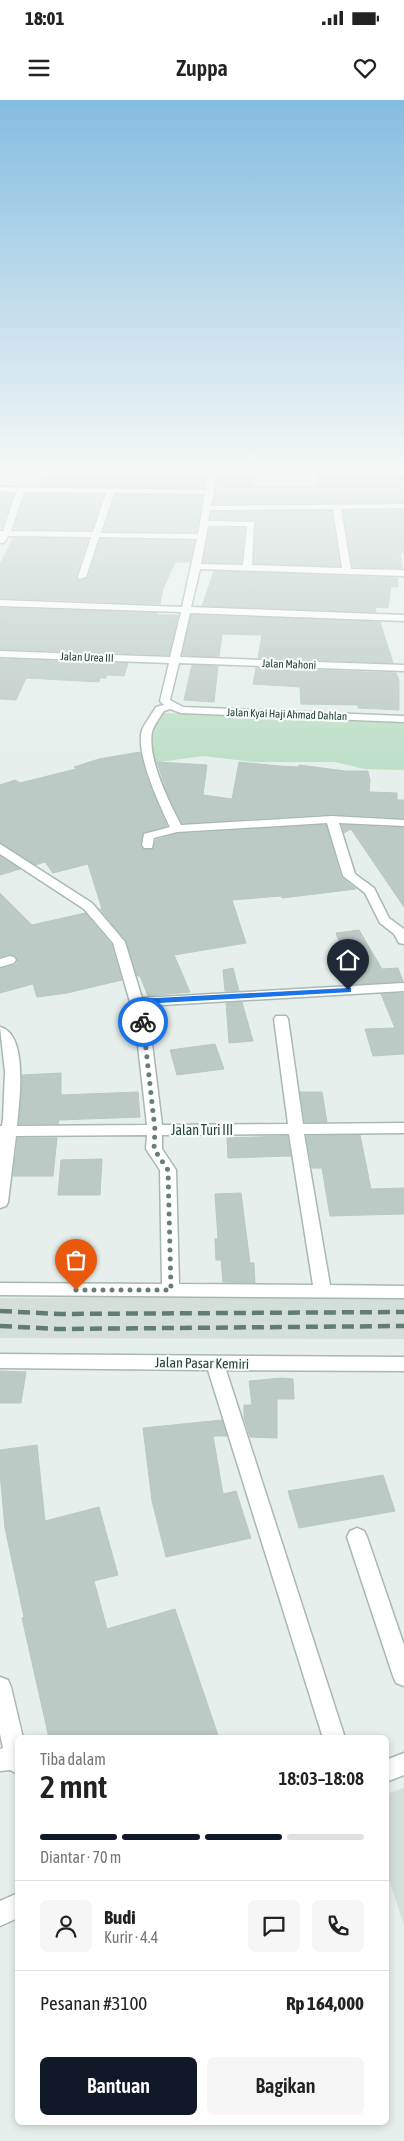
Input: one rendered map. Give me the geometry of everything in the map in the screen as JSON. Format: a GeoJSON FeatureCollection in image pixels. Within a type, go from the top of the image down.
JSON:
{"type":"FeatureCollection","features":[{"type":"Feature","properties":{"kind":"street"},"geometry":{"type":"LineString","coordinates":[[82,577],[85,566]]}},
{"type":"Feature","properties":{"kind":"street"},"geometry":{"type":"LineString","coordinates":[[171,706],[165,701],[196,566]]}},
{"type":"Feature","properties":{"kind":"street"},"geometry":{"type":"LineString","coordinates":[[202,566],[404,573]]}},
{"type":"Feature","properties":{"kind":"street"},"geometry":{"type":"LineString","coordinates":[[346,566],[347,572]]}},
{"type":"Feature","properties":{"kind":"street"},"geometry":{"type":"LineString","coordinates":[[0,603],[404,618]]}},
{"type":"Feature","properties":{"kind":"street","name":"Jalan Urea III"},"geometry":{"type":"LineString","coordinates":[[0,654],[174,661]]}},
{"type":"Feature","properties":{"kind":"street","name":"Jalan Mahoni"},"geometry":{"type":"LineString","coordinates":[[174,661],[404,668]]}},
{"type":"Feature","properties":{"kind":"street"},"geometry":{"type":"LineString","coordinates":[[171,706],[160,709],[147,731],[148,752],[158,791],[177,829]]}},
{"type":"Feature","properties":{"kind":"street","name":"Jalan Kyai Haji Ahmad Dahlan"},"geometry":{"type":"LineString","coordinates":[[171,706],[181,710],[404,719]]}},
{"type":"Feature","properties":{"kind":"street"},"geometry":{"type":"LineString","coordinates":[[332,819],[349,876],[370,891],[384,920],[402,935]]}},
{"type":"Feature","properties":{"kind":"street"},"geometry":{"type":"LineString","coordinates":[[148,845],[148,836],[177,829],[332,819],[404,823]]}},
{"type":"Feature","properties":{"kind":"street"},"geometry":{"type":"LineString","coordinates":[[0,848],[88,906],[119,942],[142,1019],[155,1130],[155,1153],[168,1170],[171,1290]]}},
{"type":"Feature","properties":{"kind":"street"},"geometry":{"type":"LineString","coordinates":[[0,862],[16,859]]}},
{"type":"Feature","properties":{"kind":"street"},"geometry":{"type":"LineString","coordinates":[[137,1002],[404,987]]}},
{"type":"Feature","properties":{"kind":"street"},"geometry":{"type":"LineString","coordinates":[[281,1019],[302,1167],[323,1292]]}},
{"type":"Feature","properties":{"kind":"street"},"geometry":{"type":"LineString","coordinates":[[0,1031],[8,1040],[12,1068],[4,1131],[0,1202]]}},
{"type":"Feature","properties":{"kind":"street","name":"Jalan Turi III"},"geometry":{"type":"LineString","coordinates":[[4,1131],[404,1128]]}},
{"type":"Feature","properties":{"kind":"street"},"geometry":{"type":"LineString","coordinates":[[0,1289],[404,1292]]}},
{"type":"Feature","properties":{"kind":"street","name":"Jalan Pasar Kemiri"},"geometry":{"type":"LineString","coordinates":[[0,1361],[404,1364]]}},
{"type":"Feature","properties":{"kind":"street"},"geometry":{"type":"LineString","coordinates":[[215,1364],[333,1735]]}},
{"type":"Feature","properties":{"kind":"street"},"geometry":{"type":"LineString","coordinates":[[357,1537],[404,1676]]}},
{"type":"Feature","properties":{"kind":"street"},"geometry":{"type":"LineString","coordinates":[[0,1687],[11,1761]]}},
{"type":"Feature","properties":{"kind":"street"},"geometry":{"type":"LineString","coordinates":[[389,1770],[404,1764]]}},
{"type":"Feature","properties":{"kind":"street"},"geometry":{"type":"LineString","coordinates":[[0,1914],[15,1906]]}},
{"type":"Feature","properties":{"kind":"shaded area"},"geometry":{"type":"Polygon","coordinates":[[[404,1294],[404,1339],[0,1338],[0,1298],[404,1294]]]}},
{"type":"Feature","properties":{"kind":"shaded area"},"geometry":{"type":"Polygon","coordinates":[[[404,1788],[404,1925],[389,1880],[389,1793],[404,1788]]]}},
{"type":"Feature","properties":{"kind":"green space"},"geometry":{"type":"Polygon","coordinates":[[[164,713],[404,723],[404,770],[364,769],[335,762],[254,762],[203,756],[152,763],[147,738],[154,733],[155,718],[164,713]]]}},
{"type":"Feature","properties":{"kind":"building"},"geometry":{"type":"Polygon","coordinates":[[[0,566],[79,566],[76,576],[80,581],[88,578],[92,566],[173,566],[163,589],[160,604],[0,598],[0,566]]]}},
{"type":"Feature","properties":{"kind":"building"},"geometry":{"type":"Polygon","coordinates":[[[402,566],[402,568],[353,567],[402,566]]]}},
{"type":"Feature","properties":{"kind":"building"},"geometry":{"type":"Polygon","coordinates":[[[214,571],[398,578],[398,587],[391,587],[388,608],[375,607],[376,612],[202,606],[214,571]]]}},
{"type":"Feature","properties":{"kind":"building"},"geometry":{"type":"Polygon","coordinates":[[[0,608],[178,615],[169,655],[0,649],[0,608]]]}},
{"type":"Feature","properties":{"kind":"building"},"geometry":{"type":"Polygon","coordinates":[[[191,615],[380,622],[393,663],[258,658],[262,635],[222,634],[219,657],[182,655],[191,615]]]}},
{"type":"Feature","properties":{"kind":"building"},"geometry":{"type":"Polygon","coordinates":[[[0,659],[128,663],[124,676],[107,675],[106,678],[100,678],[99,682],[26,678],[16,700],[0,699],[0,659]]]}},
{"type":"Feature","properties":{"kind":"building"},"geometry":{"type":"Polygon","coordinates":[[[192,665],[218,666],[214,702],[184,700],[192,665]]]}},
{"type":"Feature","properties":{"kind":"building"},"geometry":{"type":"Polygon","coordinates":[[[256,668],[396,673],[399,680],[399,710],[358,708],[358,705],[301,704],[300,687],[253,684],[256,668]]]}},
{"type":"Feature","properties":{"kind":"building"},"geometry":{"type":"Polygon","coordinates":[[[140,752],[148,780],[167,826],[144,832],[140,845],[142,849],[153,849],[156,840],[177,834],[326,825],[341,877],[356,889],[282,898],[281,896],[232,900],[246,943],[174,955],[190,992],[148,996],[140,976],[137,976],[126,941],[100,909],[102,909],[88,864],[53,873],[45,862],[35,865],[0,842],[0,785],[15,780],[20,783],[76,769],[74,767],[99,759],[140,752]]]}},
{"type":"Feature","properties":{"kind":"building"},"geometry":{"type":"Polygon","coordinates":[[[157,762],[207,765],[203,795],[232,799],[239,762],[298,767],[299,765],[345,771],[368,771],[370,780],[369,792],[397,793],[397,800],[404,800],[404,818],[332,814],[182,823],[167,792],[157,762]]]}},
{"type":"Feature","properties":{"kind":"building"},"geometry":{"type":"Polygon","coordinates":[[[342,825],[404,828],[404,907],[351,829],[344,833],[342,825]]]}},
{"type":"Feature","properties":{"kind":"building"},"geometry":{"type":"Polygon","coordinates":[[[0,856],[20,869],[0,875],[0,856]]]}},
{"type":"Feature","properties":{"kind":"building"},"geometry":{"type":"Polygon","coordinates":[[[0,893],[32,925],[85,913],[111,944],[122,980],[67,993],[37,997],[33,984],[0,993],[0,969],[15,965],[18,961],[14,955],[8,954],[0,957],[0,893]]]}},
{"type":"Feature","properties":{"kind":"building"},"geometry":{"type":"Polygon","coordinates":[[[359,930],[382,969],[398,968],[403,981],[355,984],[336,933],[359,930]]]}},
{"type":"Feature","properties":{"kind":"building"},"geometry":{"type":"Polygon","coordinates":[[[233,968],[239,991],[225,991],[223,970],[233,968]]]}},
{"type":"Feature","properties":{"kind":"building"},"geometry":{"type":"Polygon","coordinates":[[[404,993],[404,1054],[373,1056],[365,1029],[395,1028],[381,994],[404,993]]]}},
{"type":"Feature","properties":{"kind":"building"},"geometry":{"type":"Polygon","coordinates":[[[242,1002],[253,1041],[229,1043],[226,1003],[242,1002]]]}},
{"type":"Feature","properties":{"kind":"building"},"geometry":{"type":"Polygon","coordinates":[[[215,1044],[224,1069],[177,1075],[170,1050],[215,1044]]]}},
{"type":"Feature","properties":{"kind":"building"},"geometry":{"type":"Polygon","coordinates":[[[61,1073],[61,1095],[138,1092],[140,1117],[59,1120],[58,1124],[19,1124],[22,1075],[61,1073]]]}},
{"type":"Feature","properties":{"kind":"building"},"geometry":{"type":"Polygon","coordinates":[[[300,1092],[322,1092],[327,1122],[305,1122],[300,1092]]]}},
{"type":"Feature","properties":{"kind":"building"},"geometry":{"type":"Polygon","coordinates":[[[360,1135],[371,1189],[404,1188],[404,1214],[330,1216],[322,1168],[312,1168],[306,1136],[360,1135]]]}},
{"type":"Feature","properties":{"kind":"building"},"geometry":{"type":"Polygon","coordinates":[[[287,1136],[291,1156],[228,1158],[227,1138],[287,1136]]]}},
{"type":"Feature","properties":{"kind":"building"},"geometry":{"type":"Polygon","coordinates":[[[18,1138],[57,1138],[53,1176],[13,1176],[18,1138]]]}},
{"type":"Feature","properties":{"kind":"building"},"geometry":{"type":"Polygon","coordinates":[[[102,1159],[100,1195],[58,1195],[61,1160],[102,1159]]]}},
{"type":"Feature","properties":{"kind":"building"},"geometry":{"type":"Polygon","coordinates":[[[241,1193],[250,1263],[254,1263],[255,1283],[223,1282],[221,1260],[216,1260],[215,1239],[218,1239],[215,1194],[241,1193]]]}},
{"type":"Feature","properties":{"kind":"building"},"geometry":{"type":"Polygon","coordinates":[[[0,1371],[26,1372],[21,1403],[0,1403],[0,1371]]]}},
{"type":"Feature","properties":{"kind":"building"},"geometry":{"type":"Polygon","coordinates":[[[293,1379],[294,1399],[277,1399],[277,1438],[250,1437],[244,1418],[244,1405],[252,1405],[249,1381],[293,1379]]]}},
{"type":"Feature","properties":{"kind":"building"},"geometry":{"type":"Polygon","coordinates":[[[222,1420],[227,1436],[213,1436],[223,1494],[236,1491],[251,1538],[166,1557],[152,1501],[143,1428],[222,1420]]]}},
{"type":"Feature","properties":{"kind":"building"},"geometry":{"type":"Polygon","coordinates":[[[37,1445],[45,1521],[99,1507],[118,1575],[94,1581],[107,1629],[175,1609],[218,1735],[48,1735],[22,1618],[24,1617],[5,1528],[0,1450],[37,1445]]]}},
{"type":"Feature","properties":{"kind":"building"},"geometry":{"type":"Polygon","coordinates":[[[383,1475],[395,1511],[299,1528],[288,1491],[383,1475]]]}},
{"type":"Feature","properties":{"kind":"railway"},"geometry":{"type":"LineString","coordinates":[[0,1311],[60,1314],[404,1312]]}},
{"type":"Feature","properties":{"kind":"railway"},"geometry":{"type":"LineString","coordinates":[[0,1326],[58,1329],[404,1326]]}},
{"type":"Feature","properties":{"kind":"way so far"},"geometry":{"type":"LineString","coordinates":[[76,1290],[171,1290],[168,1170],[154,1149],[155,1130],[143,1022]]}},
{"type":"Feature","properties":{"kind":"route"},"geometry":{"type":"LineString","coordinates":[[143,1022],[137,1002],[246,994],[348,990]]}}]}
